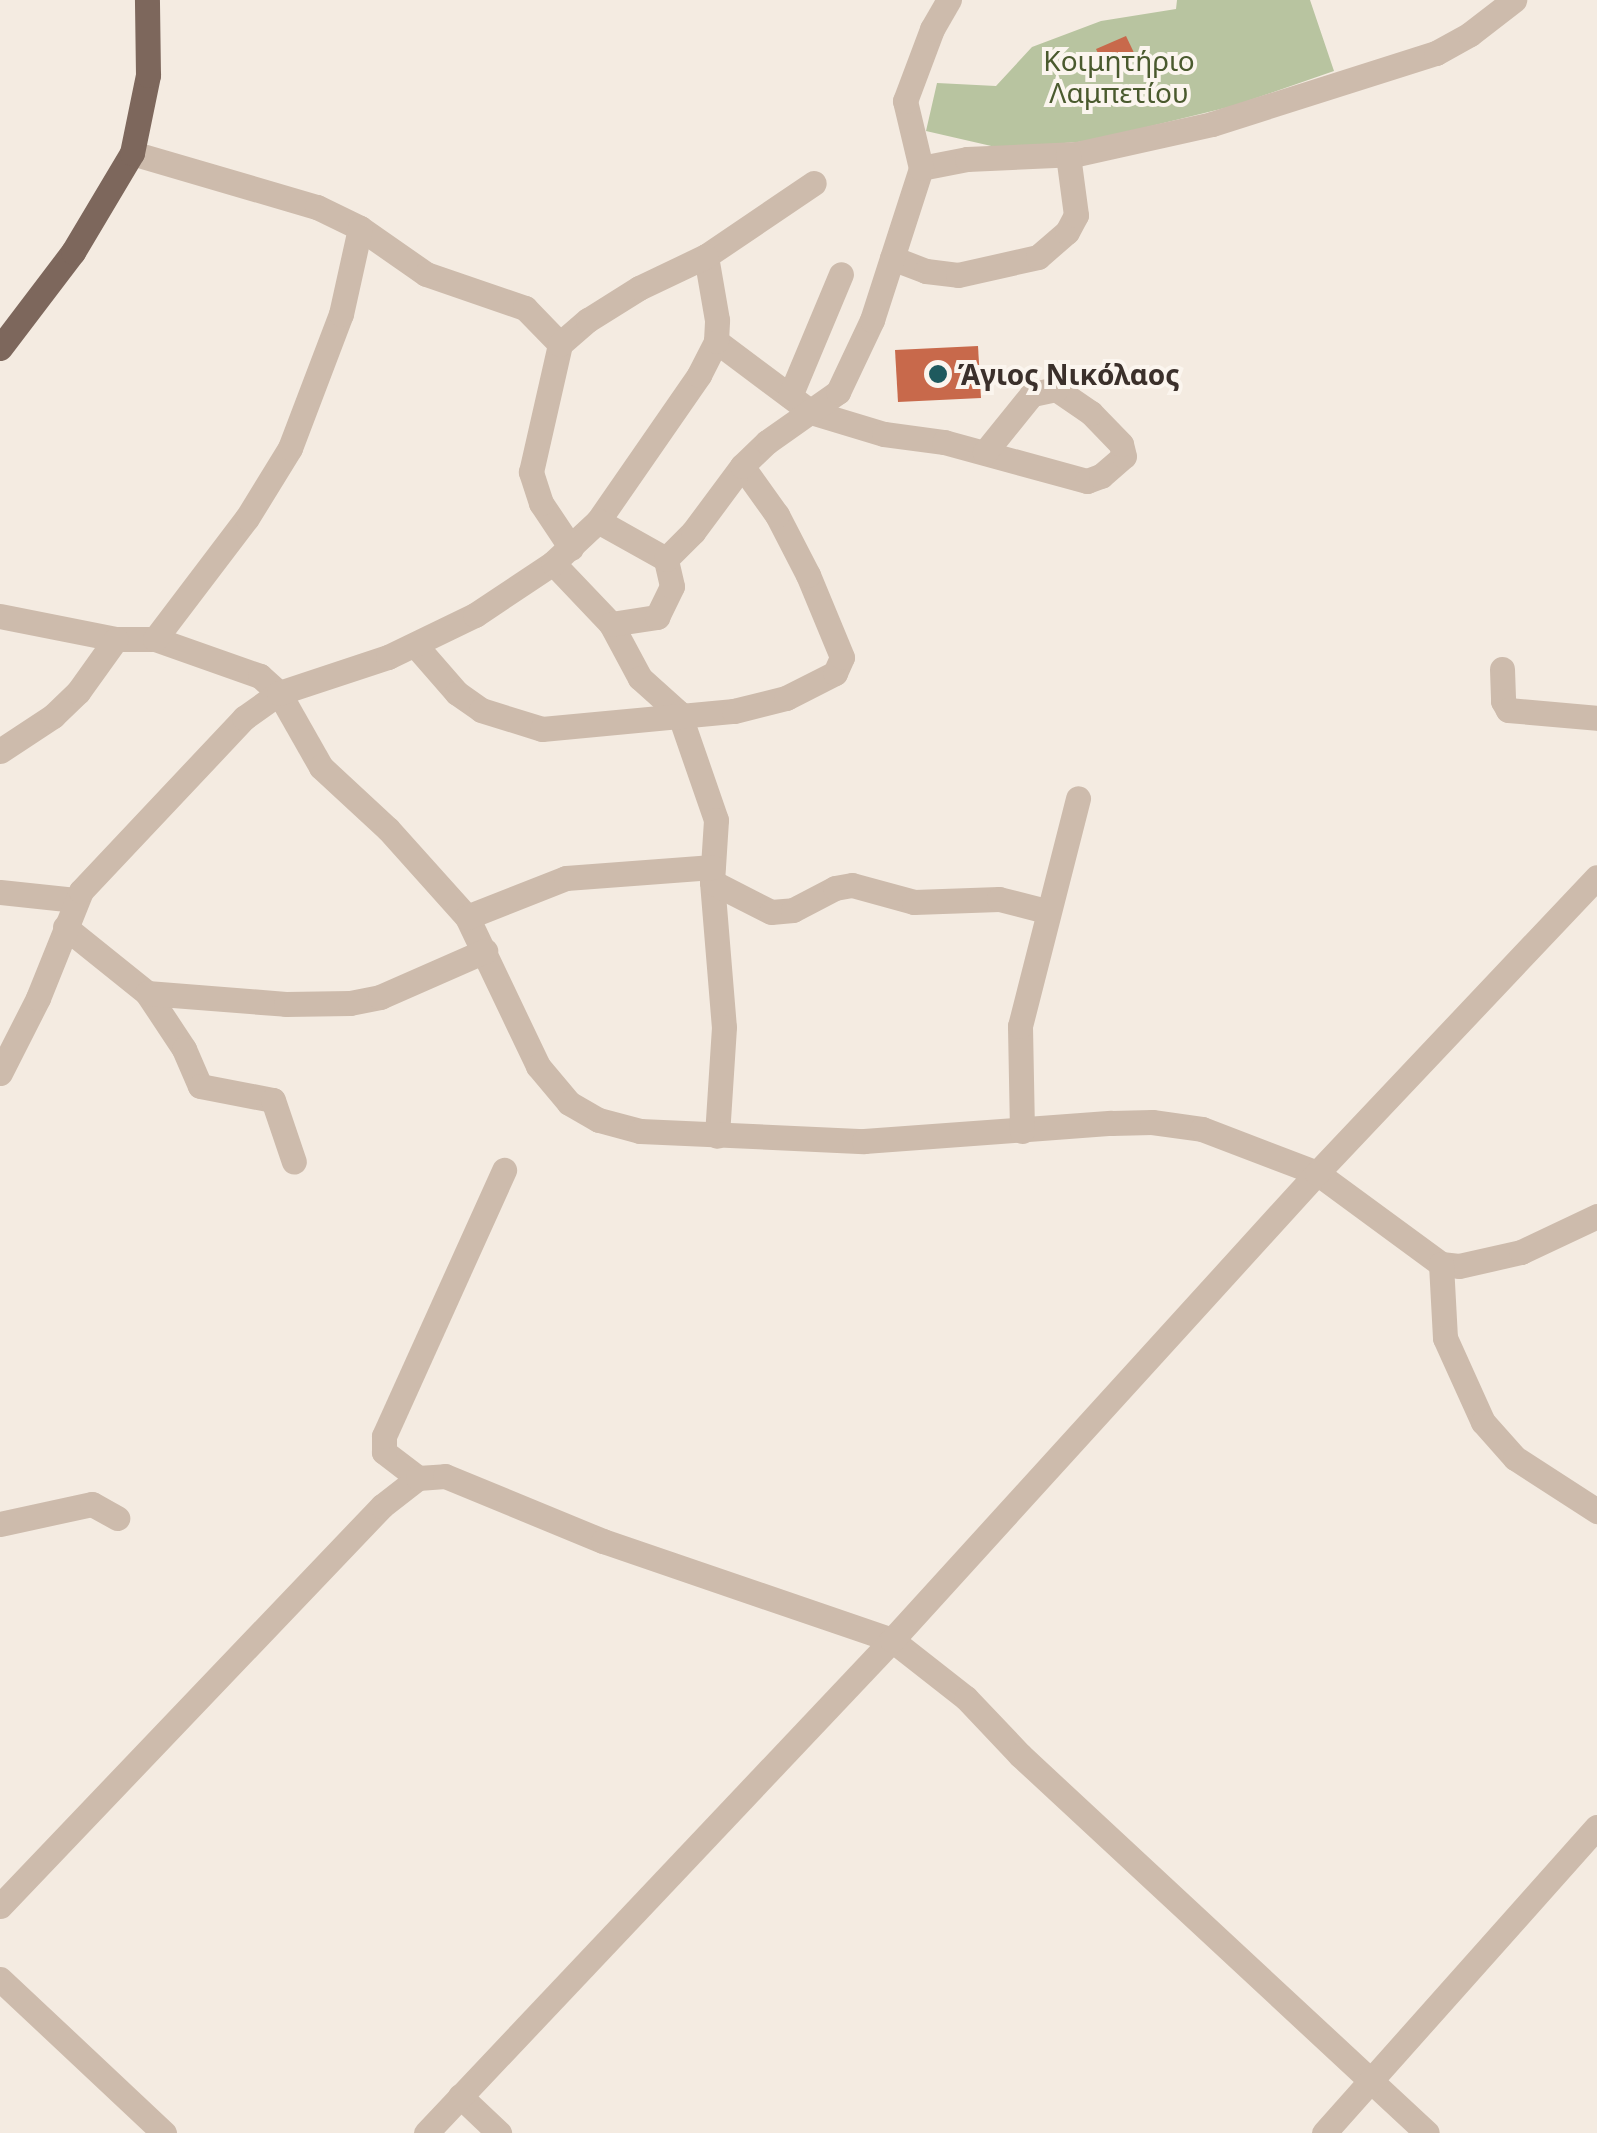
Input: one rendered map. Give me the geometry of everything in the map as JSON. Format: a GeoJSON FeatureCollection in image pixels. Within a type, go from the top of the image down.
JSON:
{"type":"FeatureCollection","features":[{"type":"Feature","properties":{"kind":"main road"},"geometry":{"type":"LineString","coordinates":[[0,348],[73,252],[132,152],[148,75],[146,0]]}},
{"type":"Feature","properties":{"kind":"street"},"geometry":{"type":"LineString","coordinates":[[666,559],[693,532],[742,466],[838,392],[848,378],[921,168],[906,102],[932,29],[948,0]]}},
{"type":"Feature","properties":{"kind":"street"},"geometry":{"type":"LineString","coordinates":[[921,168],[967,159],[1068,154],[1212,124],[1436,53],[1470,34],[1514,0]]}},
{"type":"Feature","properties":{"kind":"street"},"geometry":{"type":"LineString","coordinates":[[132,152],[277,194],[360,228],[426,274],[525,308],[560,344]]}},
{"type":"Feature","properties":{"kind":"street"},"geometry":{"type":"LineString","coordinates":[[892,258],[926,271],[958,275],[1038,256],[1067,232],[1076,215],[1068,154]]}},
{"type":"Feature","properties":{"kind":"street"},"geometry":{"type":"LineString","coordinates":[[717,1136],[724,1026],[713,875],[716,820],[679,713],[640,678],[611,624],[562,556],[532,472],[560,344],[588,320],[639,288],[706,256],[814,184]]}},
{"type":"Feature","properties":{"kind":"street"},"geometry":{"type":"LineString","coordinates":[[155,639],[246,518],[290,448],[341,314],[360,228]]}},
{"type":"Feature","properties":{"kind":"street"},"geometry":{"type":"LineString","coordinates":[[0,1073],[38,998],[76,900],[93,875],[219,741],[279,693],[416,646],[475,615],[562,556],[598,520],[699,376],[716,341],[717,320],[706,256]]}},
{"type":"Feature","properties":{"kind":"street"},"geometry":{"type":"LineString","coordinates":[[790,396],[841,274]]}},
{"type":"Feature","properties":{"kind":"street"},"geometry":{"type":"LineString","coordinates":[[716,341],[811,412],[884,434],[985,452],[1065,478],[1087,481],[1101,476],[1124,456],[1120,444],[1091,412],[1056,389],[1032,394],[985,452]]}},
{"type":"Feature","properties":{"kind":"street"},"geometry":{"type":"LineString","coordinates":[[416,646],[457,693],[481,710],[521,726],[560,730],[762,706],[835,674],[842,663],[808,575],[776,515],[742,466]]}},
{"type":"Feature","properties":{"kind":"street"},"geometry":{"type":"LineString","coordinates":[[598,520],[666,559],[672,586],[656,617],[611,624]]}},
{"type":"Feature","properties":{"kind":"street"},"geometry":{"type":"LineString","coordinates":[[0,616],[116,639],[155,639],[242,668],[279,693],[321,767],[388,829],[466,917],[486,951],[521,1036],[569,1104],[599,1120],[640,1131],[864,1141],[1152,1122],[1202,1129],[1317,1173],[1442,1264],[1460,1266],[1500,1259],[1597,1216]]}},
{"type":"Feature","properties":{"kind":"street"},"geometry":{"type":"LineString","coordinates":[[0,751],[53,716],[78,692],[116,639]]}},
{"type":"Feature","properties":{"kind":"street"},"geometry":{"type":"LineString","coordinates":[[1502,669],[1503,701],[1508,710],[1597,718]]}},
{"type":"Feature","properties":{"kind":"street"},"geometry":{"type":"LineString","coordinates":[[1022,1130],[1020,1026],[1046,911],[1078,798]]}},
{"type":"Feature","properties":{"kind":"street"},"geometry":{"type":"LineString","coordinates":[[466,917],[566,878],[713,875],[771,912],[793,910],[835,888],[852,886],[914,902],[1000,899],[1046,911]]}},
{"type":"Feature","properties":{"kind":"street"},"geometry":{"type":"LineString","coordinates":[[426,2133],[892,1640],[1317,1173],[1597,877]]}},
{"type":"Feature","properties":{"kind":"street"},"geometry":{"type":"LineString","coordinates":[[0,892],[76,900]]}},
{"type":"Feature","properties":{"kind":"street"},"geometry":{"type":"LineString","coordinates":[[66,927],[147,993],[184,1050],[200,1086],[273,1100],[294,1162]]}},
{"type":"Feature","properties":{"kind":"street"},"geometry":{"type":"LineString","coordinates":[[147,993],[286,1004],[350,1003],[380,997],[486,951]]}},
{"type":"Feature","properties":{"kind":"street"},"geometry":{"type":"LineString","coordinates":[[418,1478],[384,1452],[384,1436],[504,1170]]}},
{"type":"Feature","properties":{"kind":"street"},"geometry":{"type":"LineString","coordinates":[[1442,1264],[1445,1338],[1482,1422],[1516,1458],[1597,1511]]}},
{"type":"Feature","properties":{"kind":"street"},"geometry":{"type":"LineString","coordinates":[[0,1906],[382,1506],[418,1478],[445,1476],[570,1529],[892,1640],[966,1698],[1020,1755],[1427,2133]]}},
{"type":"Feature","properties":{"kind":"street"},"geometry":{"type":"LineString","coordinates":[[0,1524],[92,1504],[117,1518]]}},
{"type":"Feature","properties":{"kind":"street"},"geometry":{"type":"LineString","coordinates":[[1324,2133],[1597,1827]]}},
{"type":"Feature","properties":{"kind":"street"},"geometry":{"type":"LineString","coordinates":[[0,1979],[164,2133]]}},
{"type":"Feature","properties":{"kind":"street"},"geometry":{"type":"LineString","coordinates":[[460,2096],[500,2133]]}},
{"type":"Feature","properties":{"kind":"green space","name":"Κοιμητήριο Λαμπετίου"},"geometry":{"type":"Polygon","coordinates":[[[1177,0],[1310,0],[1334,71],[1233,106],[1090,141],[1000,148],[926,131],[937,83],[996,86],[1032,47],[1101,21],[1176,9],[1177,0]]]}},
{"type":"Feature","properties":{"kind":"building"},"geometry":{"type":"Polygon","coordinates":[[[1126,36],[1136,57],[1106,71],[1096,49],[1126,36]]]}},
{"type":"Feature","properties":{"kind":"building","name":"Άγιος Νικόλαος"},"geometry":{"type":"Polygon","coordinates":[[[978,346],[981,398],[898,402],[895,350],[978,346]]]}},
{"type":"Feature","properties":{"kind":"place","name":"Άγιος Νικόλαος"},"geometry":{"type":"Point","coordinates":[938,374]}}]}
